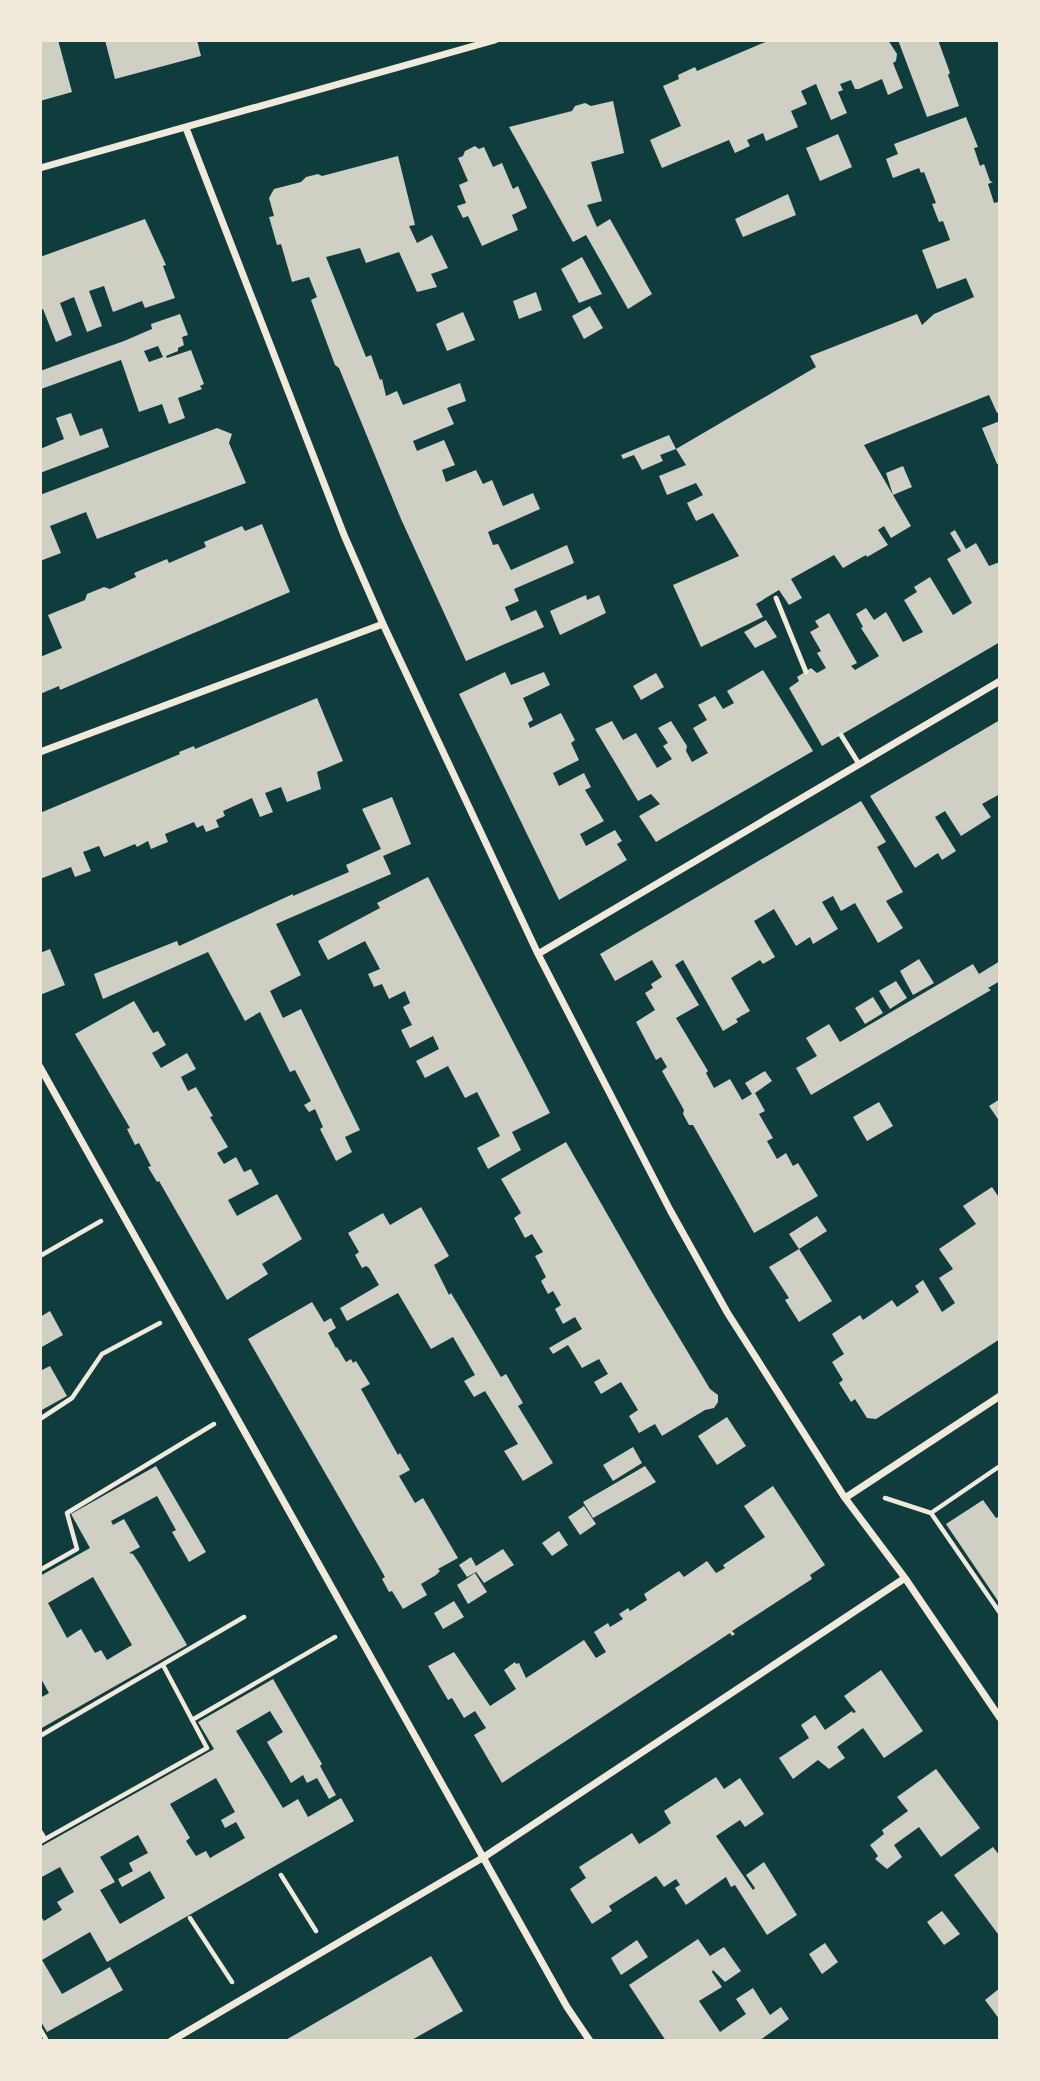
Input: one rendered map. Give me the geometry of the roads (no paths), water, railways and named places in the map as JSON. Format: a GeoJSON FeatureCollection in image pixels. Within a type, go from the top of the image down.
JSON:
{"type":"FeatureCollection","features":[{"type":"Feature","properties":{"kind":"street"},"geometry":{"type":"LineString","coordinates":[[40,168],[495,40]]}},
{"type":"Feature","properties":{"kind":"street"},"geometry":{"type":"LineString","coordinates":[[186,128],[327,493],[383,624],[538,954],[670,1210],[727,1312],[845,1498],[905,1578],[1000,1718]]}},
{"type":"Feature","properties":{"kind":"street"},"geometry":{"type":"LineString","coordinates":[[40,752],[383,624]]}},
{"type":"Feature","properties":{"kind":"street"},"geometry":{"type":"LineString","coordinates":[[538,954],[1000,681]]}},
{"type":"Feature","properties":{"kind":"street"},"geometry":{"type":"LineString","coordinates":[[40,1067],[567,2007],[590,2041]]}},
{"type":"Feature","properties":{"kind":"street"},"geometry":{"type":"LineString","coordinates":[[845,1498],[1000,1396]]}},
{"type":"Feature","properties":{"kind":"street"},"geometry":{"type":"LineString","coordinates":[[171,2041],[484,1857],[905,1578]]}},
{"type":"Feature","properties":{"kind":"lane"},"geometry":{"type":"LineString","coordinates":[[776,598],[806,672]]}},
{"type":"Feature","properties":{"kind":"lane"},"geometry":{"type":"LineString","coordinates":[[841,735],[859,764]]}}]}
